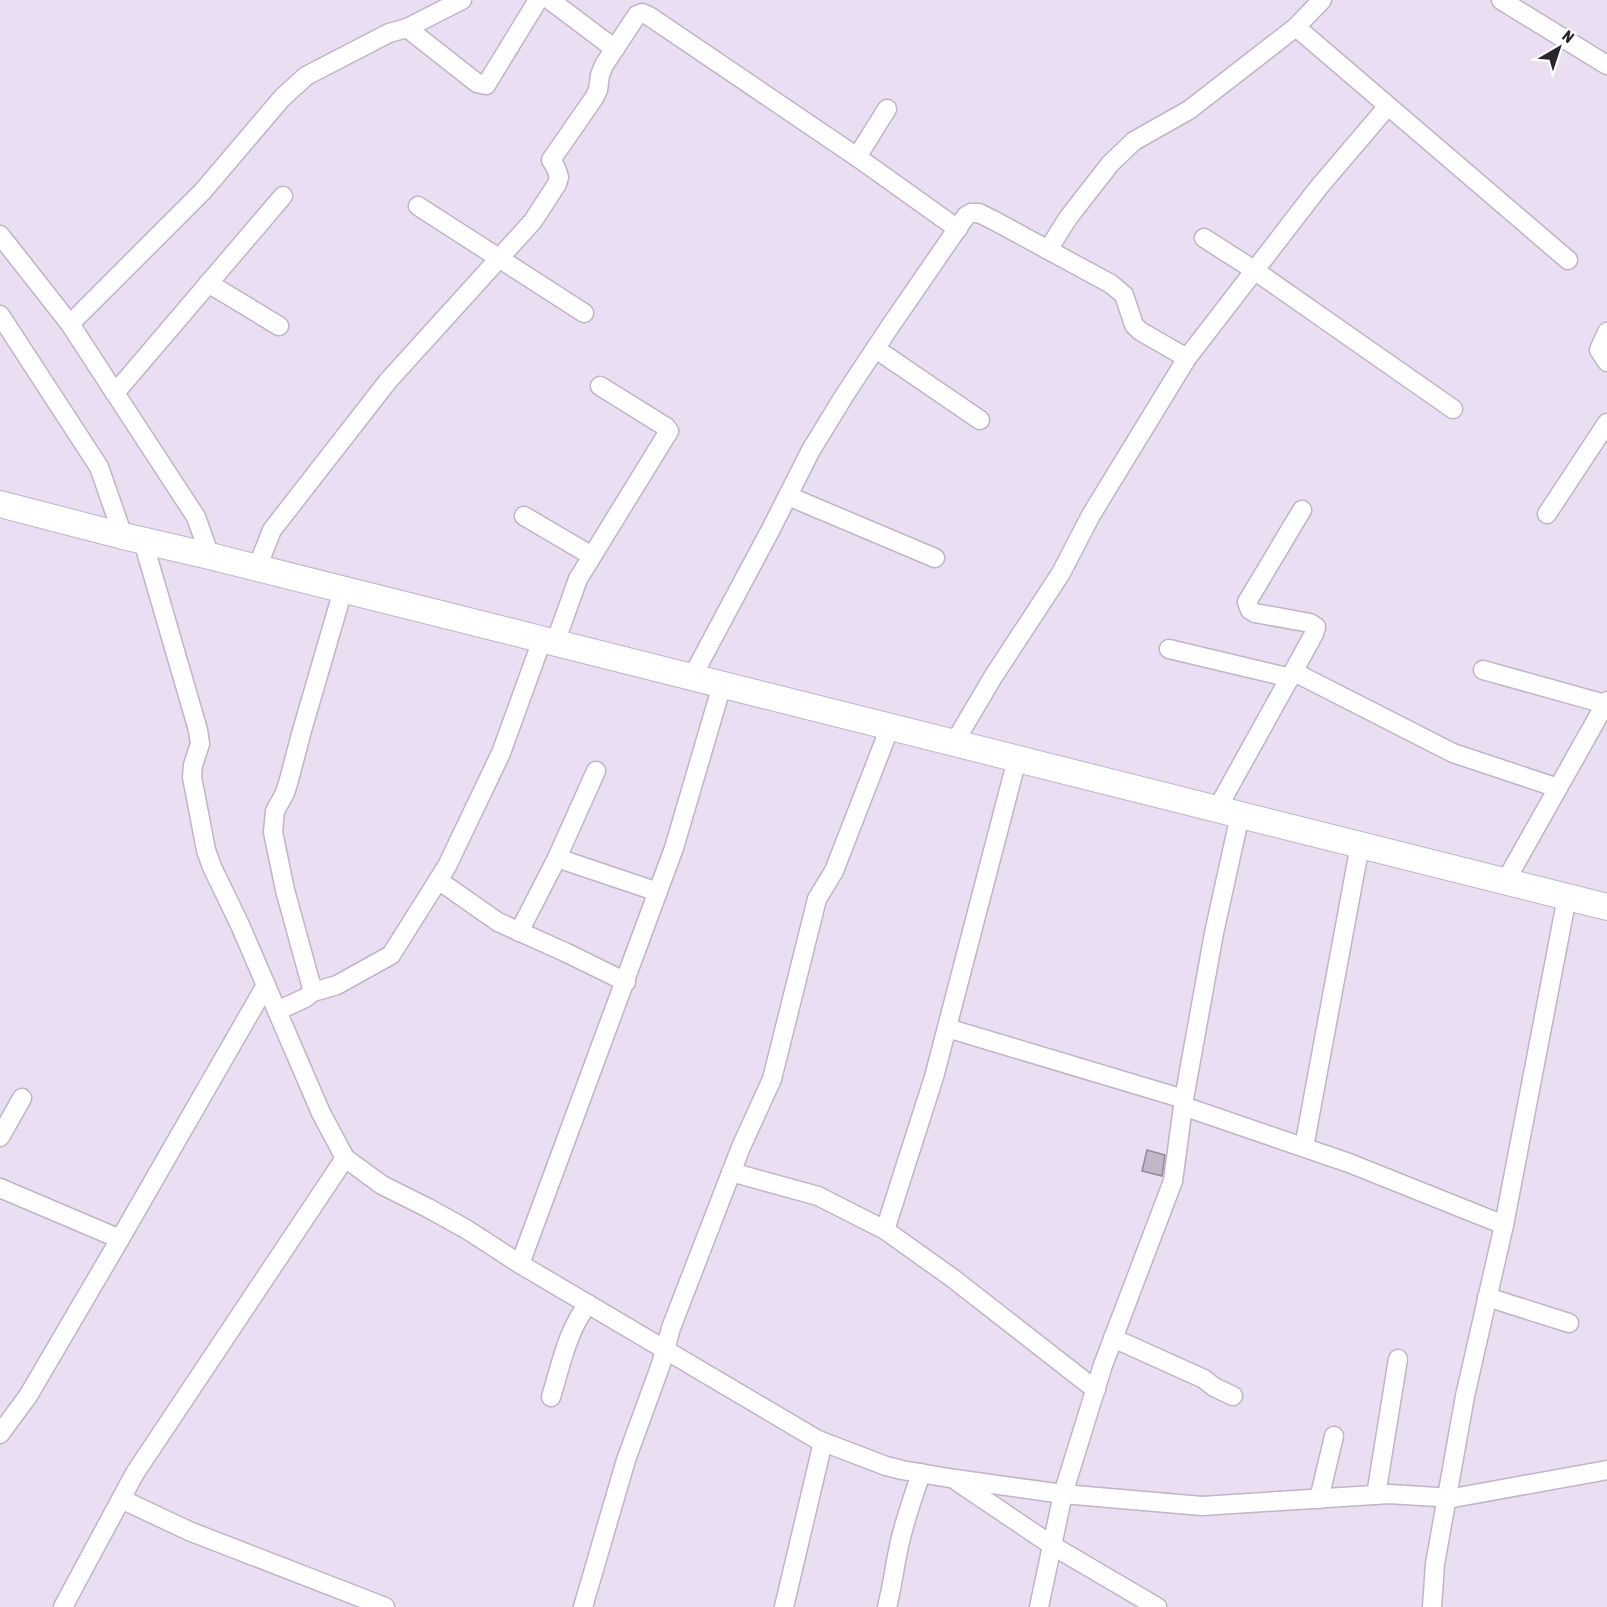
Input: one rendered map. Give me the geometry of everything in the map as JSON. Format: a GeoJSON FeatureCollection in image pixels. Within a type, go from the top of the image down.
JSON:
{"type":"FeatureCollection","features":[{"type":"Feature","properties":{"kind":"main road"},"geometry":{"type":"LineString","coordinates":[[0,504],[1607,907]]}},
{"type":"Feature","properties":{"kind":"street"},"geometry":{"type":"LineString","coordinates":[[70,324],[203,191],[282,98],[306,76],[389,33],[407,28],[462,0]]}},
{"type":"Feature","properties":{"kind":"street"},"geometry":{"type":"LineString","coordinates":[[407,28],[477,83],[486,85],[538,0]]}},
{"type":"Feature","properties":{"kind":"street"},"geometry":{"type":"LineString","coordinates":[[550,0],[615,49]]}},
{"type":"Feature","properties":{"kind":"street"},"geometry":{"type":"LineString","coordinates":[[1048,250],[1068,218],[1110,164],[1134,141],[1190,110],[1296,27],[1322,0]]}},
{"type":"Feature","properties":{"kind":"street"},"geometry":{"type":"LineString","coordinates":[[1501,0],[1607,65]]}},
{"type":"Feature","properties":{"kind":"street"},"geometry":{"type":"LineString","coordinates":[[257,568],[272,530],[388,381],[532,221],[557,184],[559,177],[551,160],[594,98],[600,84],[602,70],[637,15],[642,13],[650,16],[958,229]]}},
{"type":"Feature","properties":{"kind":"street"},"geometry":{"type":"LineString","coordinates":[[1296,27],[1568,260]]}},
{"type":"Feature","properties":{"kind":"street"},"geometry":{"type":"LineString","coordinates":[[954,743],[993,677],[1061,573],[1091,515],[1187,358],[1319,188],[1388,106]]}},
{"type":"Feature","properties":{"kind":"street"},"geometry":{"type":"LineString","coordinates":[[857,157],[887,109]]}},
{"type":"Feature","properties":{"kind":"street"},"geometry":{"type":"LineString","coordinates":[[115,393],[282,196]]}},
{"type":"Feature","properties":{"kind":"street"},"geometry":{"type":"LineString","coordinates":[[418,206],[584,313]]}},
{"type":"Feature","properties":{"kind":"street"},"geometry":{"type":"LineString","coordinates":[[692,677],[811,450],[966,216],[979,213],[1118,289],[1124,295],[1134,325],[1140,331],[1187,358]]}},
{"type":"Feature","properties":{"kind":"street"},"geometry":{"type":"LineString","coordinates":[[0,235],[70,324],[196,517],[210,556]]}},
{"type":"Feature","properties":{"kind":"street"},"geometry":{"type":"LineString","coordinates":[[1204,238],[1254,270],[1453,409]]}},
{"type":"Feature","properties":{"kind":"street"},"geometry":{"type":"LineString","coordinates":[[208,284],[279,326]]}},
{"type":"Feature","properties":{"kind":"street"},"geometry":{"type":"LineString","coordinates":[[0,315],[99,467],[133,538],[198,730],[200,744],[192,777],[206,850],[212,867],[227,895],[266,985],[280,1009],[321,1113],[345,1158],[382,1185],[459,1225],[520,1264],[823,1442],[885,1466],[954,1479],[1063,1494],[1202,1506],[1376,1495],[1454,1498],[1607,1470]]}},
{"type":"Feature","properties":{"kind":"street"},"geometry":{"type":"LineString","coordinates":[[1607,332],[1599,350],[1607,362]]}},
{"type":"Feature","properties":{"kind":"street"},"geometry":{"type":"LineString","coordinates":[[876,349],[980,420]]}},
{"type":"Feature","properties":{"kind":"street"},"geometry":{"type":"LineString","coordinates":[[280,1009],[337,985],[391,955],[447,866],[501,753],[548,641],[578,579],[669,431],[600,386]]}},
{"type":"Feature","properties":{"kind":"street"},"geometry":{"type":"LineString","coordinates":[[1547,514],[1607,423]]}},
{"type":"Feature","properties":{"kind":"street"},"geometry":{"type":"LineString","coordinates":[[788,496],[935,558]]}},
{"type":"Feature","properties":{"kind":"street"},"geometry":{"type":"LineString","coordinates":[[1039,1607],[1063,1494],[1095,1390],[1173,1181],[1184,1102],[1214,933],[1228,812],[1316,627],[1310,623],[1256,613],[1250,610],[1247,602],[1302,510]]}},
{"type":"Feature","properties":{"kind":"street"},"geometry":{"type":"LineString","coordinates":[[524,516],[592,556]]}},
{"type":"Feature","properties":{"kind":"street"},"geometry":{"type":"LineString","coordinates":[[309,995],[273,832],[275,811],[285,793],[344,590]]}},
{"type":"Feature","properties":{"kind":"street"},"geometry":{"type":"LineString","coordinates":[[1169,649],[1293,675],[1453,753],[1558,788]]}},
{"type":"Feature","properties":{"kind":"street"},"geometry":{"type":"LineString","coordinates":[[1482,669],[1605,708],[1505,882]]}},
{"type":"Feature","properties":{"kind":"street"},"geometry":{"type":"LineString","coordinates":[[520,1264],[674,848],[722,685]]}},
{"type":"Feature","properties":{"kind":"street"},"geometry":{"type":"LineString","coordinates":[[583,1607],[626,1460],[671,1328],[731,1173],[772,1079],[817,898],[834,872],[890,727]]}},
{"type":"Feature","properties":{"kind":"street"},"geometry":{"type":"LineString","coordinates":[[885,1230],[934,1077],[1017,759]]}},
{"type":"Feature","properties":{"kind":"street"},"geometry":{"type":"LineString","coordinates":[[519,932],[557,858],[596,771]]}},
{"type":"Feature","properties":{"kind":"street"},"geometry":{"type":"LineString","coordinates":[[1304,1147],[1360,845]]}},
{"type":"Feature","properties":{"kind":"street"},"geometry":{"type":"LineString","coordinates":[[557,858],[658,892]]}},
{"type":"Feature","properties":{"kind":"street"},"geometry":{"type":"LineString","coordinates":[[438,880],[498,922],[567,952],[626,982]]}},
{"type":"Feature","properties":{"kind":"street"},"geometry":{"type":"LineString","coordinates":[[1432,1607],[1435,1564],[1465,1396],[1504,1225],[1567,897]]}},
{"type":"Feature","properties":{"kind":"street"},"geometry":{"type":"LineString","coordinates":[[1,1431],[28,1396],[266,985]]}},
{"type":"Feature","properties":{"kind":"street"},"geometry":{"type":"LineString","coordinates":[[947,1028],[1184,1102],[1349,1163],[1504,1225]]}},
{"type":"Feature","properties":{"kind":"street"},"geometry":{"type":"LineString","coordinates":[[0,1137],[22,1098]]}},
{"type":"Feature","properties":{"kind":"street"},"geometry":{"type":"LineString","coordinates":[[63,1607],[135,1473],[345,1158]]}},
{"type":"Feature","properties":{"kind":"street"},"geometry":{"type":"LineString","coordinates":[[731,1173],[818,1196],[885,1230],[951,1277],[1095,1390]]}},
{"type":"Feature","properties":{"kind":"street"},"geometry":{"type":"LineString","coordinates":[[0,1188],[120,1239]]}},
{"type":"Feature","properties":{"kind":"street"},"geometry":{"type":"LineString","coordinates":[[1487,1297],[1569,1323]]}},
{"type":"Feature","properties":{"kind":"street"},"geometry":{"type":"LineString","coordinates":[[551,1397],[568,1340],[579,1315],[588,1304]]}},
{"type":"Feature","properties":{"kind":"street"},"geometry":{"type":"LineString","coordinates":[[1113,1338],[1204,1379],[1233,1396]]}},
{"type":"Feature","properties":{"kind":"street"},"geometry":{"type":"LineString","coordinates":[[1376,1495],[1398,1359]]}},
{"type":"Feature","properties":{"kind":"street"},"geometry":{"type":"LineString","coordinates":[[1319,1499],[1334,1436]]}},
{"type":"Feature","properties":{"kind":"street"},"geometry":{"type":"LineString","coordinates":[[784,1607],[823,1442]]}},
{"type":"Feature","properties":{"kind":"street"},"geometry":{"type":"LineString","coordinates":[[887,1607],[906,1517],[921,1473]]}},
{"type":"Feature","properties":{"kind":"street"},"geometry":{"type":"LineString","coordinates":[[954,1479],[1053,1545],[1157,1607]]}},
{"type":"Feature","properties":{"kind":"street"},"geometry":{"type":"LineString","coordinates":[[121,1499],[189,1531],[385,1607]]}},
{"type":"Feature","properties":{"kind":"building"},"geometry":{"type":"Polygon","coordinates":[[[1147,1150],[1165,1155],[1162,1176],[1142,1171],[1147,1150]]]}}]}
